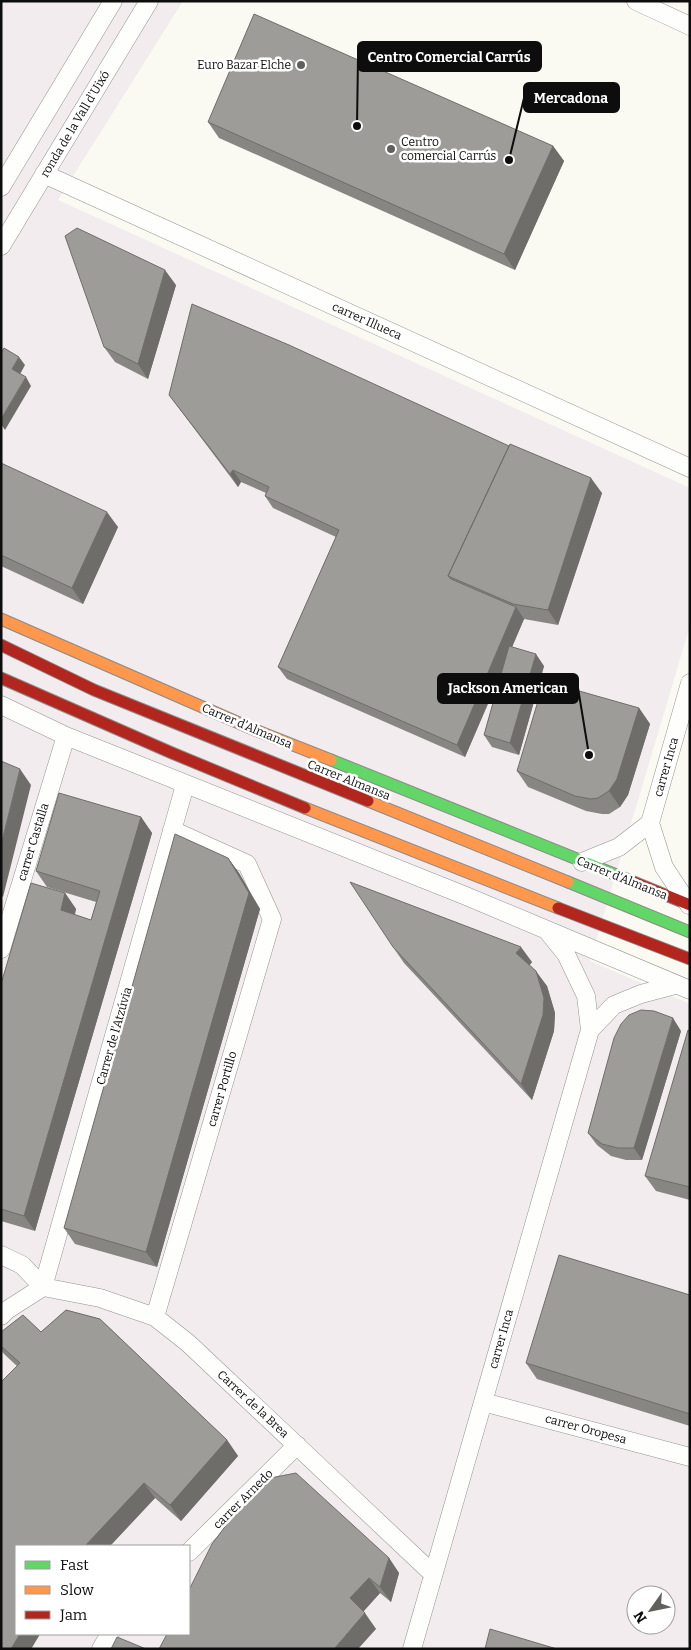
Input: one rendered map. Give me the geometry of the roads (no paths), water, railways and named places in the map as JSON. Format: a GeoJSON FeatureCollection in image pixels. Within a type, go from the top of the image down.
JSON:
{"type":"FeatureCollection","features":[{"type":"Feature","properties":{"kind":"main road","name":"Carrer d'Almansa"},"geometry":{"type":"LineString","coordinates":[[1,619],[255,730],[689,905]]}},
{"type":"Feature","properties":{"kind":"main road","name":"Carrer Almansa"},"geometry":{"type":"LineString","coordinates":[[1,645],[103,694],[690,932]]}},
{"type":"Feature","properties":{"kind":"main road"},"geometry":{"type":"LineString","coordinates":[[1,678],[84,716],[372,836],[690,959]]}},
{"type":"Feature","properties":{"kind":"street"},"geometry":{"type":"LineString","coordinates":[[1,187],[113,1]]}},
{"type":"Feature","properties":{"kind":"street","name":"ronda de la Vall d'Uixó"},"geometry":{"type":"LineString","coordinates":[[1,246],[149,1]]}},
{"type":"Feature","properties":{"kind":"street"},"geometry":{"type":"LineString","coordinates":[[636,1],[690,26]]}},
{"type":"Feature","properties":{"kind":"street","name":"carrer Illueca"},"geometry":{"type":"LineString","coordinates":[[44,174],[690,468]]}},
{"type":"Feature","properties":{"kind":"street","name":"carrer Inca"},"geometry":{"type":"LineString","coordinates":[[650,823],[690,683]]}},
{"type":"Feature","properties":{"kind":"street"},"geometry":{"type":"LineString","coordinates":[[1,705],[66,736],[466,896],[683,988]]}},
{"type":"Feature","properties":{"kind":"street","name":"carrer Castalla"},"geometry":{"type":"LineString","coordinates":[[1,948],[6,915],[66,736]]}},
{"type":"Feature","properties":{"kind":"street","name":"Carrer de l'Atzúvia"},"geometry":{"type":"LineString","coordinates":[[43,1287],[185,785]]}},
{"type":"Feature","properties":{"kind":"street"},"geometry":{"type":"LineString","coordinates":[[582,862],[618,847],[650,823],[664,867],[689,905]]}},
{"type":"Feature","properties":{"kind":"street","name":"carrer Portillo"},"geometry":{"type":"LineString","coordinates":[[155,1317],[272,919],[247,864],[172,830]]}},
{"type":"Feature","properties":{"kind":"street"},"geometry":{"type":"LineString","coordinates":[[547,931],[566,954],[586,996],[590,1030]]}},
{"type":"Feature","properties":{"kind":"street"},"geometry":{"type":"LineString","coordinates":[[590,1030],[614,1005],[641,994],[683,988]]}},
{"type":"Feature","properties":{"kind":"street","name":"carrer Inca"},"geometry":{"type":"LineString","coordinates":[[412,1649],[590,1030]]}},
{"type":"Feature","properties":{"kind":"street"},"geometry":{"type":"LineString","coordinates":[[1,1255],[22,1265],[43,1287],[6,1310],[1,1316]]}},
{"type":"Feature","properties":{"kind":"street","name":"Carrer de la Brea"},"geometry":{"type":"LineString","coordinates":[[43,1287],[100,1298],[155,1317],[188,1343],[434,1574]]}},
{"type":"Feature","properties":{"kind":"street","name":"carrer Oropesa"},"geometry":{"type":"LineString","coordinates":[[483,1402],[690,1457]]}},
{"type":"Feature","properties":{"kind":"street","name":"carrer Arnedo"},"geometry":{"type":"LineString","coordinates":[[190,1551],[297,1446]]}},
{"type":"Feature","properties":{"kind":"street"},"geometry":{"type":"LineString","coordinates":[[101,1649],[109,1635]]}},
{"type":"Feature","properties":{"kind":"place","name":"Euro Bazar Elche"},"geometry":{"type":"Point","coordinates":[301,65]}},
{"type":"Feature","properties":{"kind":"place","name":"Centro Comercial Carrús"},"geometry":{"type":"Point","coordinates":[357,126]}},
{"type":"Feature","properties":{"kind":"place","name":"Centro comercial Carrús"},"geometry":{"type":"Point","coordinates":[391,149]}},
{"type":"Feature","properties":{"kind":"place","name":"Mercadona"},"geometry":{"type":"Point","coordinates":[509,160]}},
{"type":"Feature","properties":{"kind":"place","name":"Jackson American"},"geometry":{"type":"Point","coordinates":[589,755]}}]}
